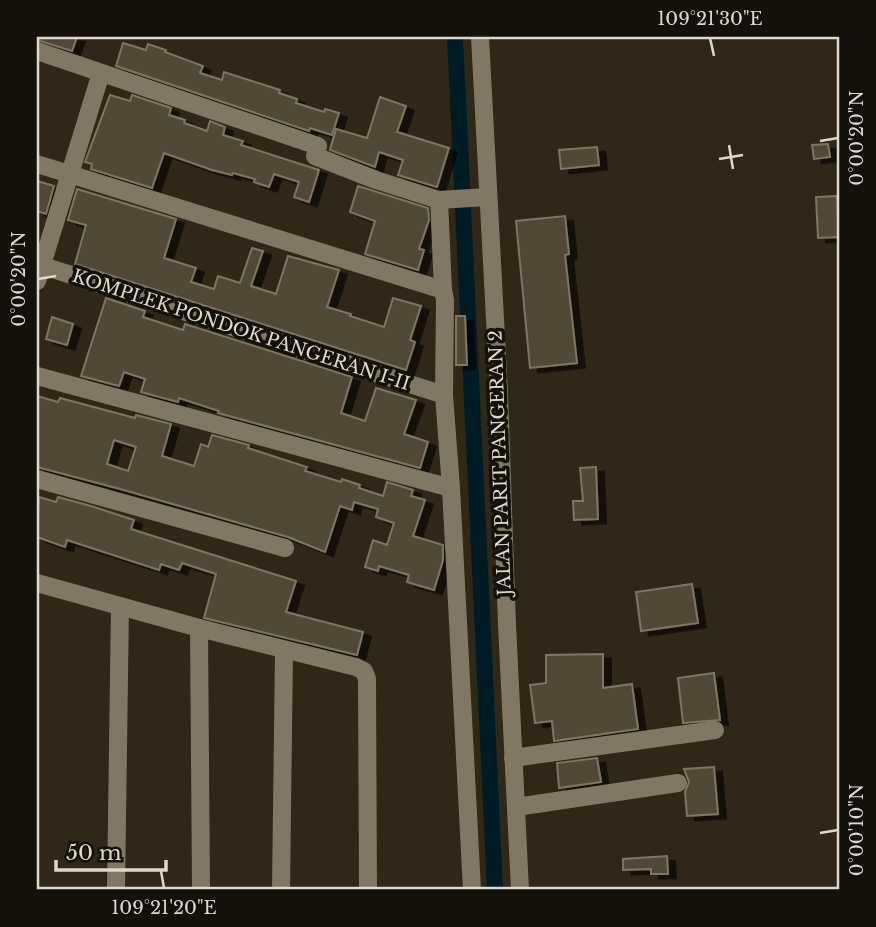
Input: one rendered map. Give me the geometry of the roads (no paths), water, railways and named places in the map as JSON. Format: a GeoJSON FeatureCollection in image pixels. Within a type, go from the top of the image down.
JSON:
{"type":"FeatureCollection","features":[{"type":"Feature","properties":{"kind":"street","name":"JALAN PARIT PANGERAN 2"},"geometry":{"type":"LineString","coordinates":[[480,37],[484,197],[499,394],[520,890]]}},
{"type":"Feature","properties":{"kind":"street"},"geometry":{"type":"LineString","coordinates":[[37,51],[318,146],[315,156],[376,180],[443,200],[484,197]]}},
{"type":"Feature","properties":{"kind":"street"},"geometry":{"type":"LineString","coordinates":[[38,270],[101,73]]}},
{"type":"Feature","properties":{"kind":"street"},"geometry":{"type":"LineString","coordinates":[[37,164],[443,290]]}},
{"type":"Feature","properties":{"kind":"street"},"geometry":{"type":"LineString","coordinates":[[443,200],[444,395],[472,890]]}},
{"type":"Feature","properties":{"kind":"street","name":"KOMPLEK PONDOK PANGERAN I-II"},"geometry":{"type":"LineString","coordinates":[[38,270],[444,395]]}},
{"type":"Feature","properties":{"kind":"street"},"geometry":{"type":"LineString","coordinates":[[37,376],[451,488]]}},
{"type":"Feature","properties":{"kind":"street"},"geometry":{"type":"LineString","coordinates":[[37,480],[285,548]]}},
{"type":"Feature","properties":{"kind":"street"},"geometry":{"type":"LineString","coordinates":[[37,583],[364,671],[367,679],[368,890]]}},
{"type":"Feature","properties":{"kind":"street"},"geometry":{"type":"LineString","coordinates":[[116,890],[120,606]]}},
{"type":"Feature","properties":{"kind":"street"},"geometry":{"type":"LineString","coordinates":[[199,628],[201,890]]}},
{"type":"Feature","properties":{"kind":"street"},"geometry":{"type":"LineString","coordinates":[[281,890],[284,650]]}},
{"type":"Feature","properties":{"kind":"street"},"geometry":{"type":"LineString","coordinates":[[513,758],[715,730]]}},
{"type":"Feature","properties":{"kind":"street"},"geometry":{"type":"LineString","coordinates":[[516,807],[678,783]]}},
{"type":"Feature","properties":{"kind":"waterway"},"geometry":{"type":"LineString","coordinates":[[455,37],[495,890]]}}]}
